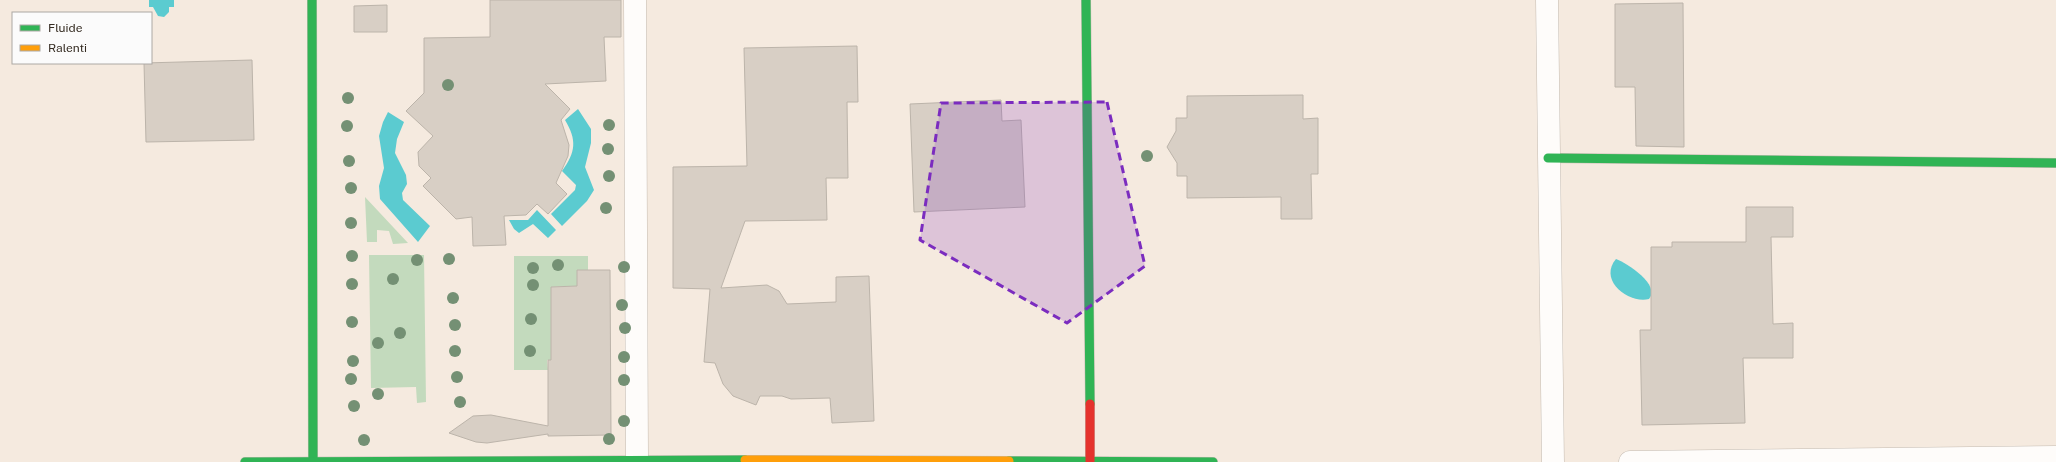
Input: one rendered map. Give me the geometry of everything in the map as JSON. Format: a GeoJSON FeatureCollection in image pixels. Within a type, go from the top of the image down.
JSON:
{"type":"FeatureCollection","features":[{"type":"Feature","properties":{"kind":"street"},"geometry":{"type":"LineString","coordinates":[[312,0],[313,462]]}},
{"type":"Feature","properties":{"kind":"street"},"geometry":{"type":"LineString","coordinates":[[635,0],[637,460]]}},
{"type":"Feature","properties":{"kind":"street"},"geometry":{"type":"LineString","coordinates":[[1086,0],[1090,461]]}},
{"type":"Feature","properties":{"kind":"street"},"geometry":{"type":"LineString","coordinates":[[1547,0],[1553,462]]}},
{"type":"Feature","properties":{"kind":"street"},"geometry":{"type":"LineString","coordinates":[[1548,158],[2056,163]]}},
{"type":"Feature","properties":{"kind":"street"},"geometry":{"type":"LineString","coordinates":[[1630,462],[2056,457]]}},
{"type":"Feature","properties":{"kind":"street"},"geometry":{"type":"LineString","coordinates":[[245,462],[637,460],[1213,462]]}},
{"type":"Feature","properties":{"kind":"highlighted area"},"geometry":{"type":"Polygon","coordinates":[[[1107,102],[1145,266],[1067,323],[920,240],[941,103],[1107,102]]]}},
{"type":"Feature","properties":{"kind":"green space"},"geometry":{"type":"Polygon","coordinates":[[[365,197],[408,243],[393,244],[389,231],[377,230],[377,242],[367,242],[365,197]]]}},
{"type":"Feature","properties":{"kind":"green space"},"geometry":{"type":"Polygon","coordinates":[[[369,255],[424,255],[426,402],[417,403],[416,387],[371,388],[369,255]]]}},
{"type":"Feature","properties":{"kind":"green space"},"geometry":{"type":"Polygon","coordinates":[[[514,256],[588,256],[588,270],[577,270],[577,286],[551,287],[551,360],[547,360],[548,370],[514,370],[514,256]]]}},
{"type":"Feature","properties":{"kind":"water"},"geometry":{"type":"Polygon","coordinates":[[[149,0],[174,0],[174,7],[169,7],[169,12],[164,17],[158,16],[153,7],[149,7],[149,0]]]}},
{"type":"Feature","properties":{"kind":"water"},"geometry":{"type":"Polygon","coordinates":[[[578,109],[591,129],[591,143],[585,167],[594,190],[587,201],[562,226],[551,214],[575,190],[576,185],[562,171],[570,158],[573,146],[572,134],[565,120],[578,109]]]}},
{"type":"Feature","properties":{"kind":"water"},"geometry":{"type":"Polygon","coordinates":[[[388,112],[404,122],[397,139],[395,153],[406,175],[407,184],[402,193],[403,200],[430,226],[418,242],[380,199],[379,186],[384,168],[379,136],[388,112]]]}},
{"type":"Feature","properties":{"kind":"water"},"geometry":{"type":"Polygon","coordinates":[[[537,210],[556,230],[548,238],[533,224],[519,233],[514,229],[509,220],[528,220],[537,210]]]}},
{"type":"Feature","properties":{"kind":"water"},"geometry":{"type":"Polygon","coordinates":[[[1616,259],[1627,265],[1647,281],[1651,293],[1649,299],[1641,300],[1632,298],[1618,289],[1613,282],[1611,275],[1611,267],[1616,259]]]}},
{"type":"Feature","properties":{"kind":"building"},"geometry":{"type":"Polygon","coordinates":[[[490,0],[621,0],[621,37],[604,37],[606,81],[545,84],[570,109],[561,120],[569,145],[568,156],[556,183],[567,194],[548,214],[537,204],[526,215],[504,216],[506,245],[473,246],[472,217],[456,219],[423,186],[431,178],[419,166],[418,152],[433,136],[406,111],[424,93],[424,38],[490,37],[490,0]]]}},
{"type":"Feature","properties":{"kind":"building"},"geometry":{"type":"Polygon","coordinates":[[[1683,3],[1684,147],[1636,146],[1635,87],[1615,87],[1615,4],[1683,3]]]}},
{"type":"Feature","properties":{"kind":"building"},"geometry":{"type":"Polygon","coordinates":[[[387,5],[387,32],[354,32],[354,6],[387,5]]]}},
{"type":"Feature","properties":{"kind":"building"},"geometry":{"type":"Polygon","coordinates":[[[857,46],[858,102],[847,102],[848,178],[826,178],[827,220],[745,221],[721,288],[767,285],[779,291],[787,304],[836,302],[836,277],[869,276],[874,421],[832,423],[830,398],[791,399],[782,396],[760,396],[756,405],[733,396],[723,384],[715,363],[704,362],[710,289],[673,288],[673,167],[747,166],[744,48],[857,46]]]}},
{"type":"Feature","properties":{"kind":"building"},"geometry":{"type":"Polygon","coordinates":[[[252,60],[254,140],[146,142],[144,64],[152,64],[152,63],[252,60]]]}},
{"type":"Feature","properties":{"kind":"building"},"geometry":{"type":"Polygon","coordinates":[[[1303,95],[1303,119],[1318,118],[1318,174],[1311,174],[1312,219],[1281,219],[1281,197],[1187,198],[1187,176],[1177,176],[1177,163],[1167,147],[1176,131],[1176,118],[1187,118],[1187,96],[1303,95]]]}},
{"type":"Feature","properties":{"kind":"building"},"geometry":{"type":"Polygon","coordinates":[[[1001,100],[1002,121],[1021,120],[1025,207],[914,212],[910,104],[1001,100]]]}},
{"type":"Feature","properties":{"kind":"building"},"geometry":{"type":"Polygon","coordinates":[[[1746,207],[1793,207],[1793,237],[1771,237],[1773,324],[1793,323],[1793,358],[1743,358],[1745,423],[1642,425],[1640,330],[1651,330],[1651,247],[1672,247],[1672,242],[1746,242],[1746,207]]]}},
{"type":"Feature","properties":{"kind":"building"},"geometry":{"type":"Polygon","coordinates":[[[577,270],[610,270],[611,435],[548,436],[548,434],[487,443],[476,442],[449,433],[473,416],[491,415],[548,426],[548,360],[551,360],[551,287],[577,286],[577,270]]]}},
{"type":"Feature","properties":{"kind":"traffic: fast"},"geometry":{"type":"LineString","coordinates":[[312,0],[313,462]]}},
{"type":"Feature","properties":{"kind":"traffic: fast"},"geometry":{"type":"LineString","coordinates":[[1086,0],[1090,404]]}},
{"type":"Feature","properties":{"kind":"traffic: fast"},"geometry":{"type":"LineString","coordinates":[[1548,158],[2056,163]]}},
{"type":"Feature","properties":{"kind":"traffic: fast"},"geometry":{"type":"LineString","coordinates":[[245,462],[745,460]]}},
{"type":"Feature","properties":{"kind":"traffic: fast"},"geometry":{"type":"LineString","coordinates":[[1009,461],[1213,462]]}},
{"type":"Feature","properties":{"kind":"traffic: slow"},"geometry":{"type":"LineString","coordinates":[[745,460],[1009,461]]}},
{"type":"Feature","properties":{"kind":"traffic: jam"},"geometry":{"type":"LineString","coordinates":[[1090,404],[1090,461]]}}]}
